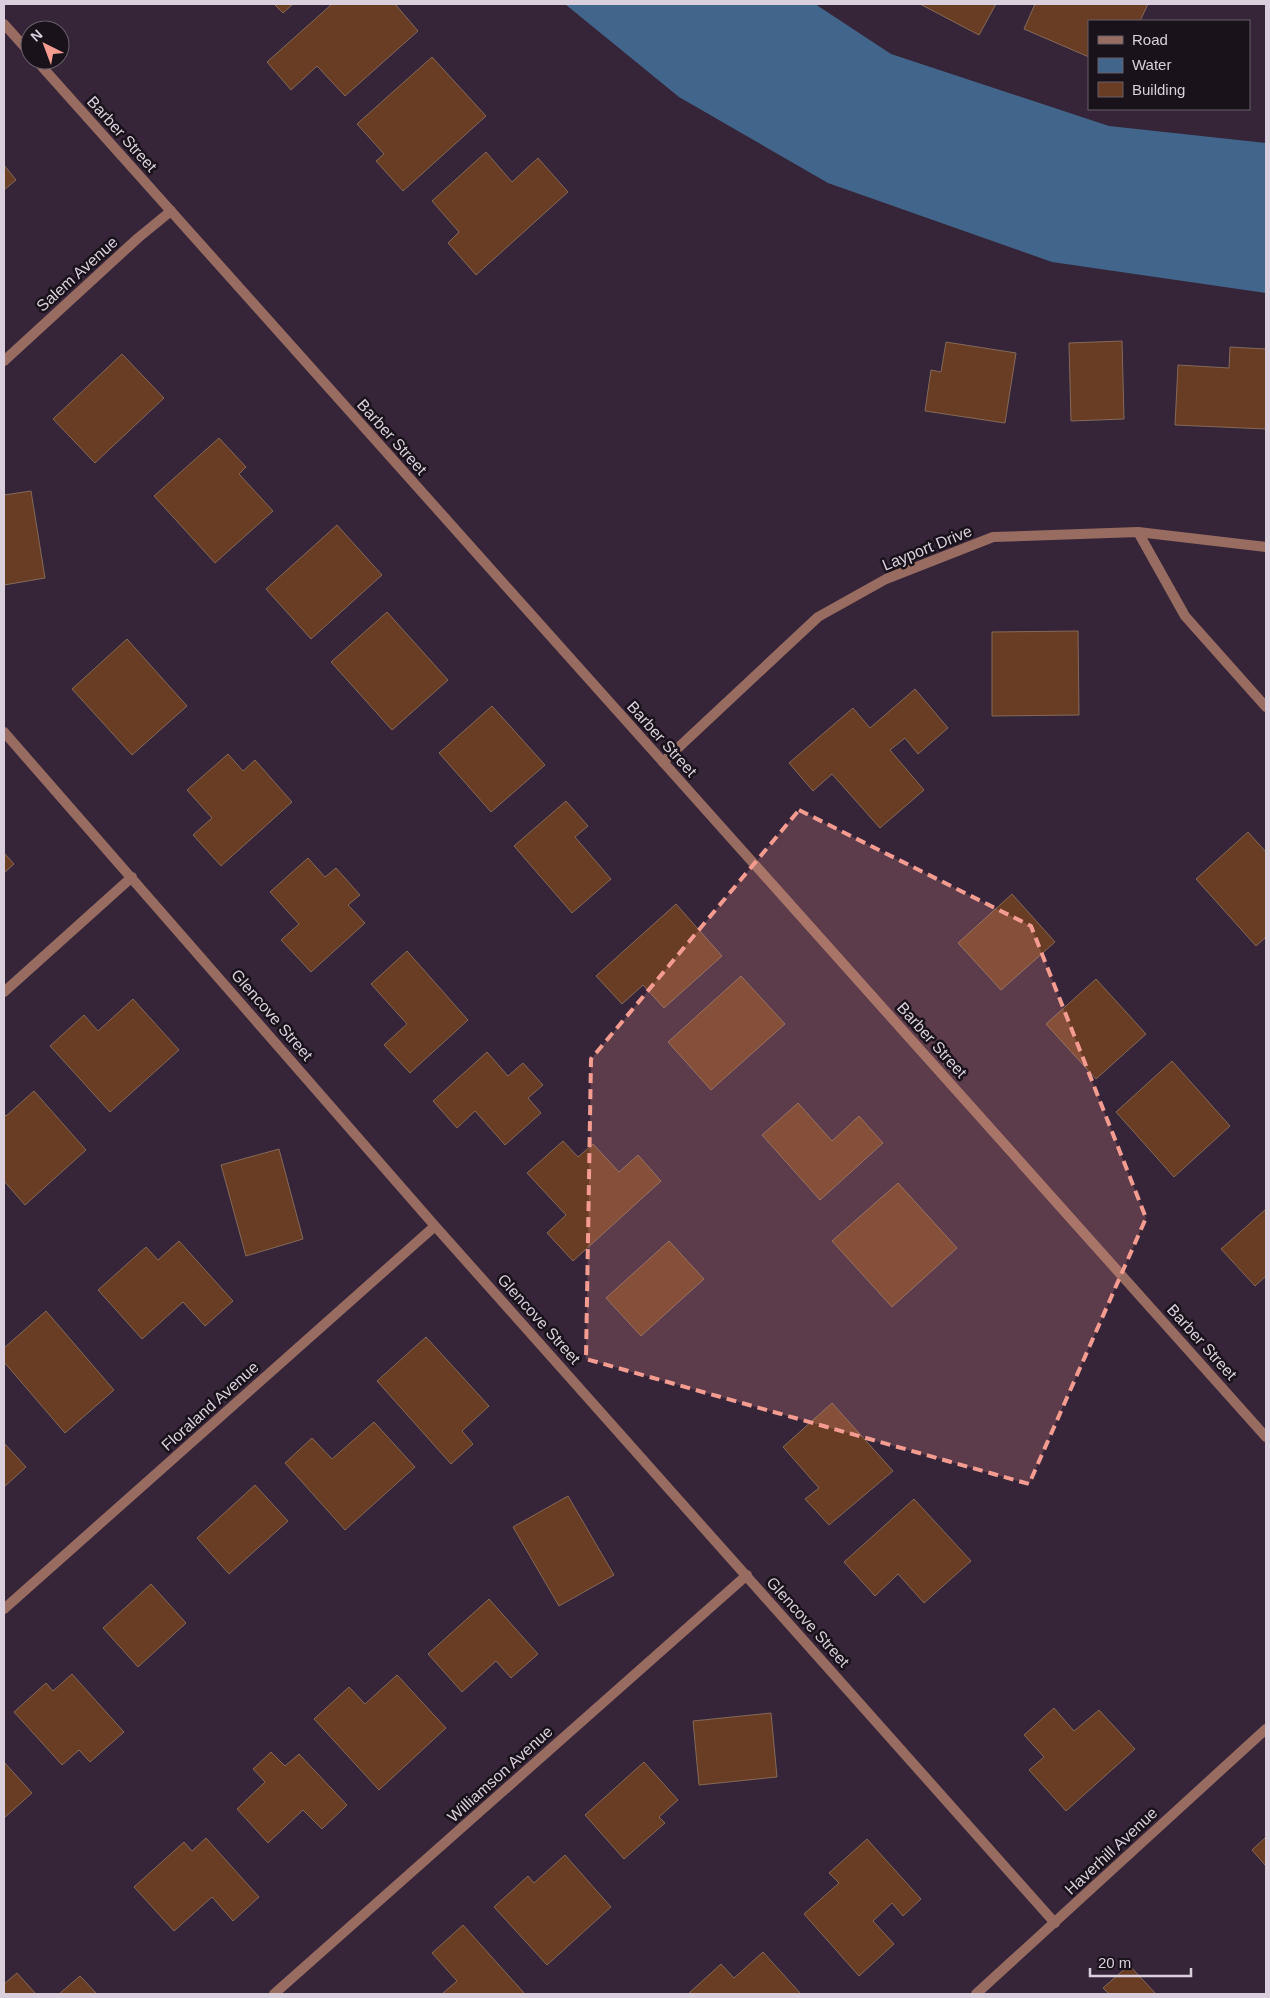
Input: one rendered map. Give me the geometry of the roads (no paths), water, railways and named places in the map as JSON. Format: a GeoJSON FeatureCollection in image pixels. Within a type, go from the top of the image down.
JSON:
{"type":"FeatureCollection","features":[{"type":"Feature","properties":{"kind":"street"},"geometry":{"type":"LineString","coordinates":[[4,24],[20,42]]}},
{"type":"Feature","properties":{"kind":"street","name":"Barber Street"},"geometry":{"type":"LineString","coordinates":[[45,70],[1266,1437]]}},
{"type":"Feature","properties":{"kind":"street","name":"Salem Avenue"},"geometry":{"type":"LineString","coordinates":[[4,361],[138,238],[171,211]]}},
{"type":"Feature","properties":{"kind":"street"},"geometry":{"type":"LineString","coordinates":[[1138,532],[1185,616],[1266,708]]}},
{"type":"Feature","properties":{"kind":"street","name":"Layport Drive"},"geometry":{"type":"LineString","coordinates":[[663,762],[818,617],[886,579],[993,537],[1138,532],[1266,547]]}},
{"type":"Feature","properties":{"kind":"street","name":"Glencove Street"},"geometry":{"type":"LineString","coordinates":[[4,732],[435,1226],[1055,1924]]}},
{"type":"Feature","properties":{"kind":"street"},"geometry":{"type":"LineString","coordinates":[[4,992],[132,877]]}},
{"type":"Feature","properties":{"kind":"street","name":"Floraland Avenue"},"geometry":{"type":"LineString","coordinates":[[4,1609],[435,1226]]}},
{"type":"Feature","properties":{"kind":"street","name":"Williamson Avenue"},"geometry":{"type":"LineString","coordinates":[[274,1994],[747,1575]]}},
{"type":"Feature","properties":{"kind":"street","name":"Haverhill Avenue"},"geometry":{"type":"LineString","coordinates":[[976,1994],[1055,1924],[1266,1729]]}},
{"type":"Feature","properties":{"kind":"water"},"geometry":{"type":"Polygon","coordinates":[[[565,4],[815,4],[891,54],[1109,126],[1266,143],[1266,293],[1052,262],[828,183],[679,97],[565,4]]]}}]}
